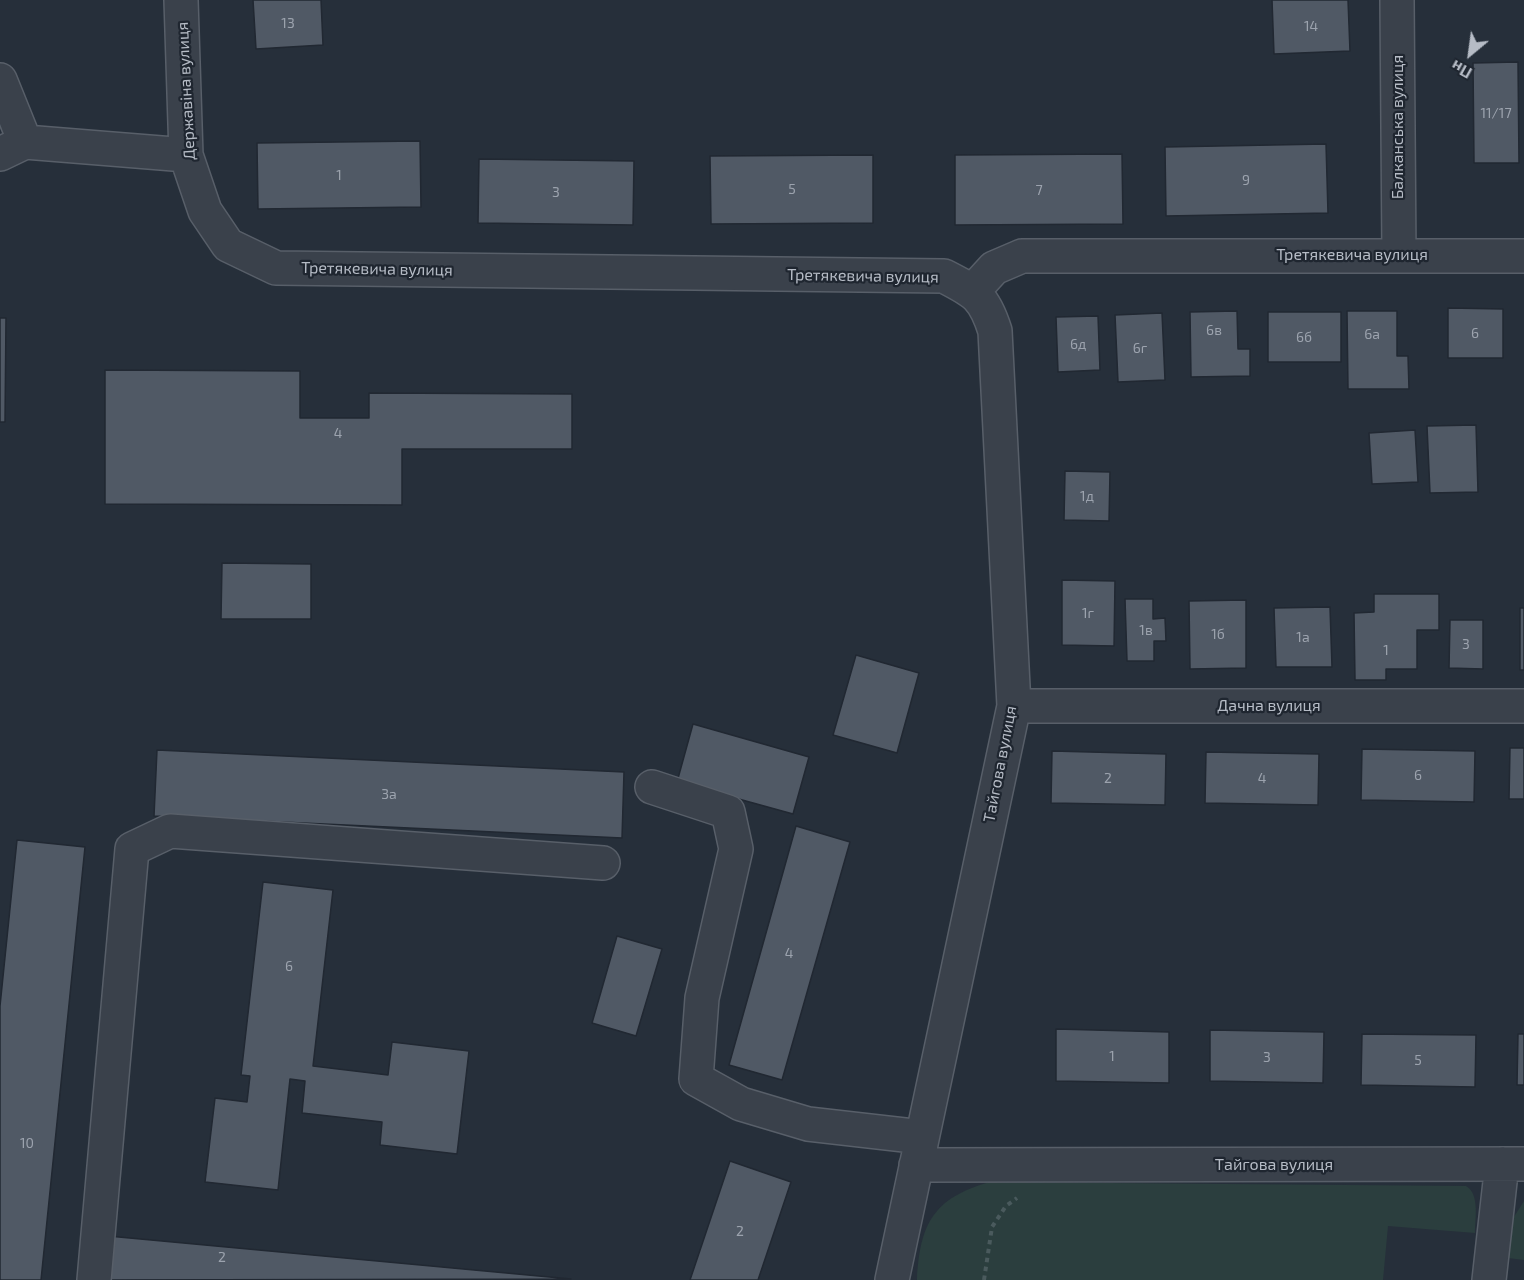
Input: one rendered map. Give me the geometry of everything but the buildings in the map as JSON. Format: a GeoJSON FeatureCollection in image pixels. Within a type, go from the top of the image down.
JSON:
{"type":"FeatureCollection","features":[{"type":"Feature","properties":{"kind":"street","name":"Державіна вулиця"},"geometry":{"type":"LineString","coordinates":[[181,0],[186,155],[205,211],[228,245]]}},
{"type":"Feature","properties":{"kind":"street","name":"Балканська вулиця"},"geometry":{"type":"LineString","coordinates":[[1397,0],[1399,255]]}},
{"type":"Feature","properties":{"kind":"street"},"geometry":{"type":"LineString","coordinates":[[0,80],[13,148],[186,155]]}},
{"type":"Feature","properties":{"kind":"street","name":"Третякевича вулиця"},"geometry":{"type":"LineString","coordinates":[[228,245],[276,268],[922,275],[944,276],[973,291],[994,268],[1022,256],[1524,256]]}},
{"type":"Feature","properties":{"kind":"street","name":"Тайгова вулиця"},"geometry":{"type":"LineString","coordinates":[[892,1280],[1014,706],[995,331],[989,310],[973,291]]}},
{"type":"Feature","properties":{"kind":"street","name":"Дачна вулиця"},"geometry":{"type":"LineString","coordinates":[[1014,706],[1524,706]]}},
{"type":"Feature","properties":{"kind":"street"},"geometry":{"type":"LineString","coordinates":[[652,787],[728,812],[736,849],[702,998],[696,1079],[741,1104],[808,1124],[919,1151]]}},
{"type":"Feature","properties":{"kind":"street"},"geometry":{"type":"LineString","coordinates":[[94,1280],[132,849],[170,831],[603,863]]}},
{"type":"Feature","properties":{"kind":"street","name":"Тайгова вулиця"},"geometry":{"type":"LineString","coordinates":[[919,1151],[1513,1164]]}},
{"type":"Feature","properties":{"kind":"street"},"geometry":{"type":"LineString","coordinates":[[1489,1280],[1513,1164]]}},
{"type":"Feature","properties":{"kind":"path"},"geometry":{"type":"LineString","coordinates":[[984,1280],[992,1227],[1006,1206],[1020,1195]]}},
{"type":"Feature","properties":{"kind":"shaded area"},"geometry":{"type":"Polygon","coordinates":[[[990,1182],[1466,1186],[1475,1201],[1475,1233],[1388,1226],[1383,1280],[917,1280],[922,1243],[933,1216],[955,1196],[990,1182]]]}},
{"type":"Feature","properties":{"kind":"shaded area"},"geometry":{"type":"Polygon","coordinates":[[[1524,1201],[1524,1260],[1508,1258],[1512,1220],[1524,1201]]]}}]}
